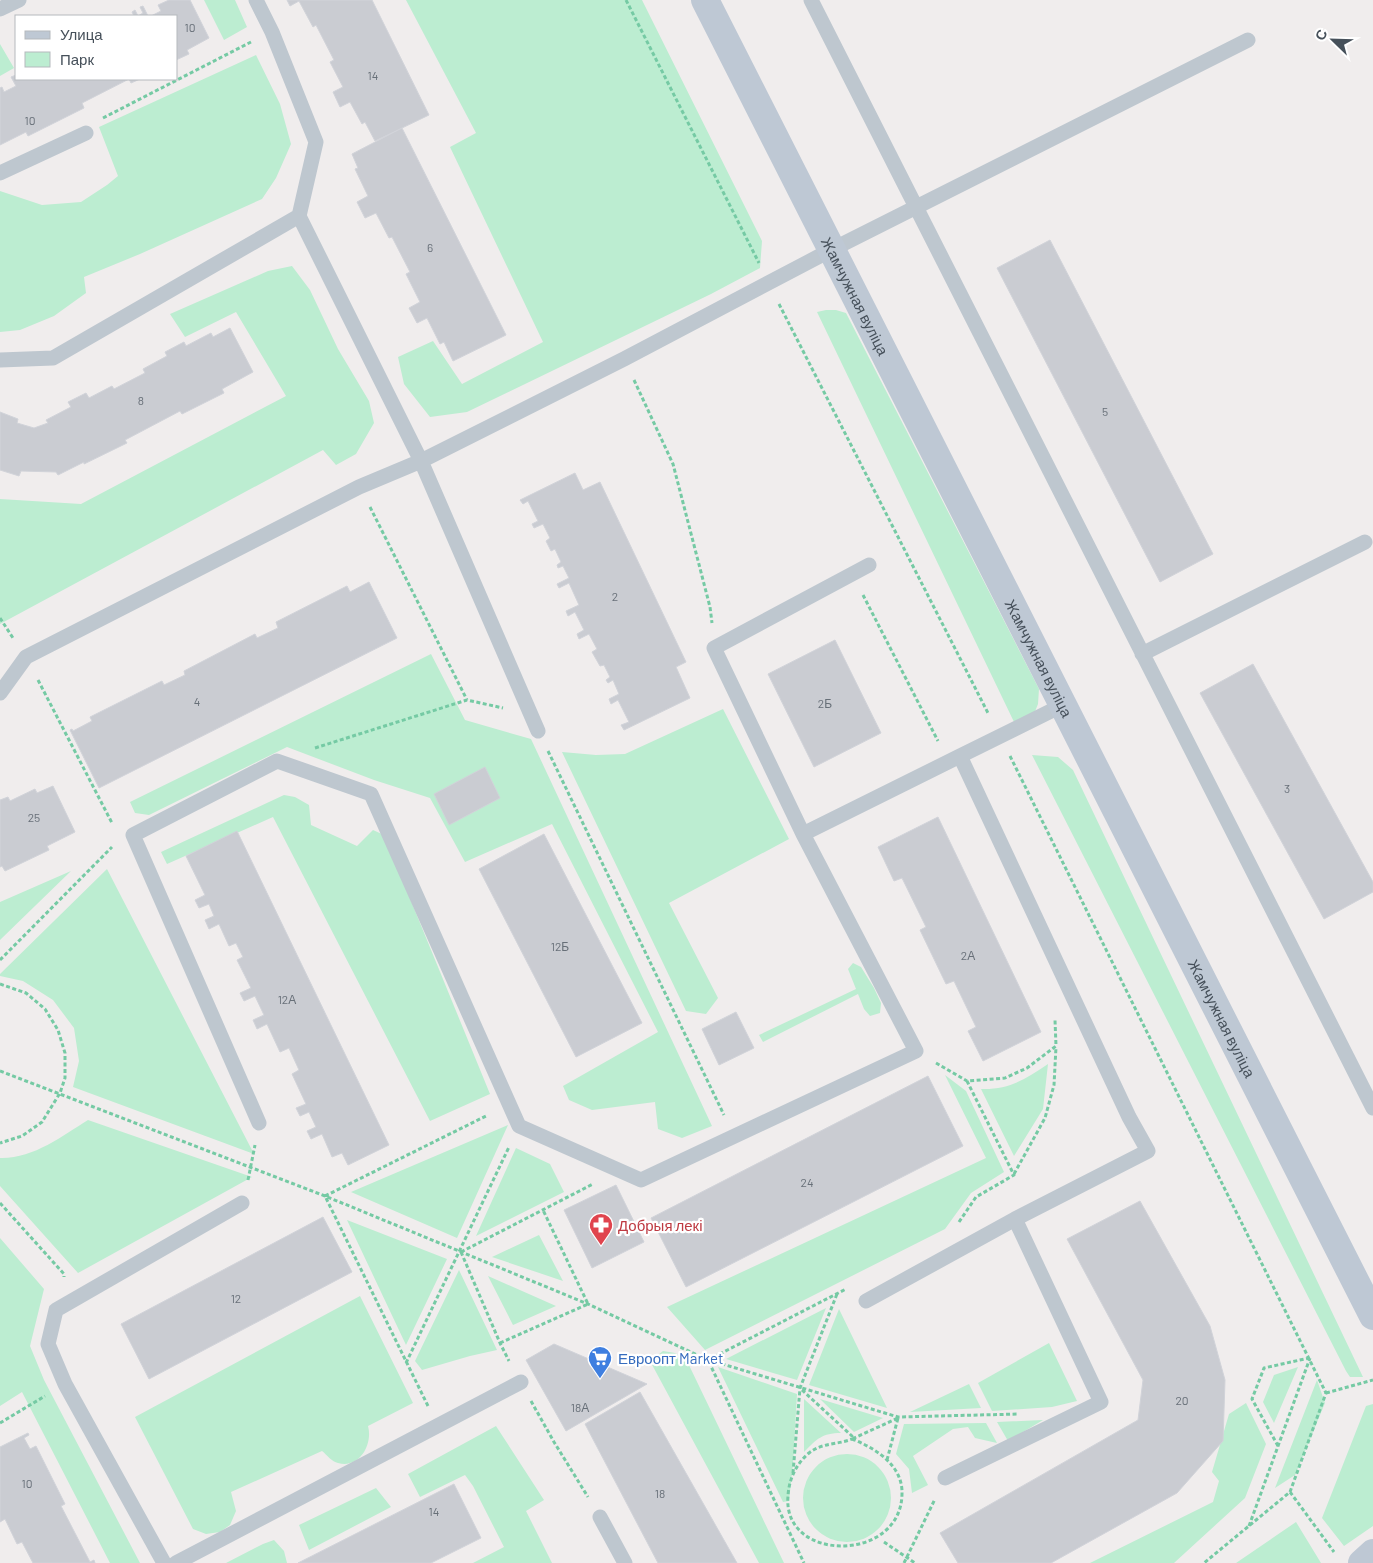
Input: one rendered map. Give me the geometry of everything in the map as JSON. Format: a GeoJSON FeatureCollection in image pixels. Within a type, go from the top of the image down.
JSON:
{"type":"FeatureCollection","features":[{"type":"Feature","properties":{"kind":"main road","name":"Жамчужная вуліца"},"geometry":{"type":"LineString","coordinates":[[705,0],[1373,1316]]}},
{"type":"Feature","properties":{"kind":"main road"},"geometry":{"type":"LineString","coordinates":[[1362,1563],[1373,1553]]}},
{"type":"Feature","properties":{"kind":"lane"},"geometry":{"type":"LineString","coordinates":[[0,9],[19,0]]}},
{"type":"Feature","properties":{"kind":"lane"},"geometry":{"type":"LineString","coordinates":[[256,0],[272,32],[316,142],[299,216],[421,461],[538,731]]}},
{"type":"Feature","properties":{"kind":"lane"},"geometry":{"type":"LineString","coordinates":[[811,0],[1373,1108]]}},
{"type":"Feature","properties":{"kind":"lane"},"geometry":{"type":"LineString","coordinates":[[0,693],[26,656],[359,487],[421,461],[624,359],[831,250],[1248,40]]}},
{"type":"Feature","properties":{"kind":"lane"},"geometry":{"type":"LineString","coordinates":[[0,173],[86,133]]}},
{"type":"Feature","properties":{"kind":"lane"},"geometry":{"type":"LineString","coordinates":[[0,360],[53,358],[299,216]]}},
{"type":"Feature","properties":{"kind":"lane"},"geometry":{"type":"LineString","coordinates":[[1142,654],[1365,542]]}},
{"type":"Feature","properties":{"kind":"lane"},"geometry":{"type":"LineString","coordinates":[[259,1123],[133,835],[277,761],[371,794],[519,1126],[642,1180],[916,1051],[803,834],[714,648],[869,565]]}},
{"type":"Feature","properties":{"kind":"lane"},"geometry":{"type":"LineString","coordinates":[[803,834],[1063,705]]}},
{"type":"Feature","properties":{"kind":"lane"},"geometry":{"type":"LineString","coordinates":[[866,1301],[1015,1219],[1148,1151],[954,759]]}},
{"type":"Feature","properties":{"kind":"lane"},"geometry":{"type":"LineString","coordinates":[[164,1563],[65,1384],[48,1344],[56,1310],[242,1203]]}},
{"type":"Feature","properties":{"kind":"lane"},"geometry":{"type":"LineString","coordinates":[[945,1478],[1101,1402],[1015,1219]]}},
{"type":"Feature","properties":{"kind":"lane"},"geometry":{"type":"LineString","coordinates":[[176,1563],[521,1382]]}},
{"type":"Feature","properties":{"kind":"lane"},"geometry":{"type":"LineString","coordinates":[[600,1517],[625,1563]]}},
{"type":"Feature","properties":{"kind":"path"},"geometry":{"type":"LineString","coordinates":[[626,0],[1000,737],[1326,1393],[1290,1492],[1204,1563]]}},
{"type":"Feature","properties":{"kind":"path"},"geometry":{"type":"LineString","coordinates":[[178,80],[272,32]]}},
{"type":"Feature","properties":{"kind":"path"},"geometry":{"type":"LineString","coordinates":[[86,133],[95,122],[178,80]]}},
{"type":"Feature","properties":{"kind":"path"},"geometry":{"type":"LineString","coordinates":[[624,359],[673,464],[710,607],[714,648]]}},
{"type":"Feature","properties":{"kind":"path"},"geometry":{"type":"LineString","coordinates":[[359,487],[467,700]]}},
{"type":"Feature","properties":{"kind":"path"},"geometry":{"type":"LineString","coordinates":[[852,574],[954,759]]}},
{"type":"Feature","properties":{"kind":"path"},"geometry":{"type":"LineString","coordinates":[[26,656],[116,830]]}},
{"type":"Feature","properties":{"kind":"path"},"geometry":{"type":"LineString","coordinates":[[538,731],[735,1136]]}},
{"type":"Feature","properties":{"kind":"path"},"geometry":{"type":"LineString","coordinates":[[0,960],[114,845]]}},
{"type":"Feature","properties":{"kind":"path"},"geometry":{"type":"LineString","coordinates":[[0,984],[26,993],[45,1009],[58,1030],[65,1053],[65,1078],[60,1093],[42,1122],[22,1136],[0,1144]]}},
{"type":"Feature","properties":{"kind":"path"},"geometry":{"type":"LineString","coordinates":[[955,1228],[976,1197],[1014,1175],[1045,1118],[1054,1085],[1056,1020]]}},
{"type":"Feature","properties":{"kind":"path"},"geometry":{"type":"LineString","coordinates":[[967,1081],[1005,1078],[1027,1068],[1056,1046]]}},
{"type":"Feature","properties":{"kind":"path"},"geometry":{"type":"LineString","coordinates":[[916,1051],[967,1081],[1014,1175]]}},
{"type":"Feature","properties":{"kind":"path"},"geometry":{"type":"LineString","coordinates":[[0,1071],[325,1196],[588,1304],[708,1360],[898,1417],[1027,1414]]}},
{"type":"Feature","properties":{"kind":"path"},"geometry":{"type":"LineString","coordinates":[[325,1196],[509,1104]]}},
{"type":"Feature","properties":{"kind":"path"},"geometry":{"type":"LineString","coordinates":[[242,1203],[259,1123]]}},
{"type":"Feature","properties":{"kind":"path"},"geometry":{"type":"LineString","coordinates":[[406,1363],[519,1126]]}},
{"type":"Feature","properties":{"kind":"path"},"geometry":{"type":"LineString","coordinates":[[460,1252],[619,1171]]}},
{"type":"Feature","properties":{"kind":"path"},"geometry":{"type":"LineString","coordinates":[[325,1196],[438,1425]]}},
{"type":"Feature","properties":{"kind":"path"},"geometry":{"type":"LineString","coordinates":[[0,1203],[64,1274],[62,1283]]}},
{"type":"Feature","properties":{"kind":"path"},"geometry":{"type":"LineString","coordinates":[[543,1210],[588,1304]]}},
{"type":"Feature","properties":{"kind":"path"},"geometry":{"type":"LineString","coordinates":[[460,1252],[500,1343],[554,1442],[600,1517]]}},
{"type":"Feature","properties":{"kind":"path"},"geometry":{"type":"LineString","coordinates":[[708,1360],[854,1285]]}},
{"type":"Feature","properties":{"kind":"path"},"geometry":{"type":"LineString","coordinates":[[792,1477],[800,1388],[837,1294]]}},
{"type":"Feature","properties":{"kind":"path"},"geometry":{"type":"LineString","coordinates":[[500,1343],[588,1304]]}},
{"type":"Feature","properties":{"kind":"path"},"geometry":{"type":"LineString","coordinates":[[1249,1526],[1310,1358]]}},
{"type":"Feature","properties":{"kind":"path"},"geometry":{"type":"LineString","coordinates":[[1278,1446],[1252,1399],[1264,1368],[1310,1358]]}},
{"type":"Feature","properties":{"kind":"path"},"geometry":{"type":"LineString","coordinates":[[708,1360],[804,1563]]}},
{"type":"Feature","properties":{"kind":"path"},"geometry":{"type":"LineString","coordinates":[[1326,1393],[1373,1380]]}},
{"type":"Feature","properties":{"kind":"path"},"geometry":{"type":"LineString","coordinates":[[0,1422],[65,1384]]}},
{"type":"Feature","properties":{"kind":"path"},"geometry":{"type":"LineString","coordinates":[[800,1388],[852,1438],[883,1455],[896,1470],[902,1490],[902,1509],[895,1528]]}},
{"type":"Feature","properties":{"kind":"path"},"geometry":{"type":"LineString","coordinates":[[808,1542],[801,1536],[791,1520],[787,1502],[789,1484],[797,1467],[810,1452],[828,1444],[848,1441],[898,1417]]}},
{"type":"Feature","properties":{"kind":"path"},"geometry":{"type":"LineString","coordinates":[[887,1460],[898,1417]]}},
{"type":"Feature","properties":{"kind":"path"},"geometry":{"type":"LineString","coordinates":[[904,1563],[945,1478]]}},
{"type":"Feature","properties":{"kind":"path"},"geometry":{"type":"LineString","coordinates":[[1290,1492],[1336,1555]]}},
{"type":"Feature","properties":{"kind":"path"},"geometry":{"type":"LineString","coordinates":[[790,1533],[796,1528]]}},
{"type":"Feature","properties":{"kind":"path"},"geometry":{"type":"LineString","coordinates":[[876,1547],[890,1535]]}},
{"type":"Feature","properties":{"kind":"path"},"geometry":{"type":"LineString","coordinates":[[884,1542],[915,1563]]}},
{"type":"Feature","properties":{"kind":"green space"},"geometry":{"type":"Polygon","coordinates":[[[204,0],[235,0],[247,27],[224,40],[204,0]]]}},
{"type":"Feature","properties":{"kind":"green space"},"geometry":{"type":"Polygon","coordinates":[[[406,0],[642,0],[762,241],[760,268],[711,294],[467,412],[430,417],[404,384],[398,357],[433,341],[462,384],[543,342],[450,147],[476,133],[406,0]]]}},
{"type":"Feature","properties":{"kind":"green space"},"geometry":{"type":"Polygon","coordinates":[[[0,44],[14,68],[0,76],[0,44]]]}},
{"type":"Feature","properties":{"kind":"green space"},"geometry":{"type":"Polygon","coordinates":[[[256,55],[280,104],[291,144],[276,178],[262,199],[84,277],[86,293],[54,316],[20,330],[0,332],[0,191],[42,205],[81,202],[118,176],[99,127],[256,55]]]}},
{"type":"Feature","properties":{"kind":"green space"},"geometry":{"type":"Polygon","coordinates":[[[292,266],[310,290],[338,349],[369,401],[374,423],[356,454],[336,465],[323,450],[0,624],[0,499],[81,504],[286,396],[236,312],[185,337],[170,314],[268,271],[292,266]]]}},
{"type":"Feature","properties":{"kind":"green space"},"geometry":{"type":"Polygon","coordinates":[[[826,310],[846,313],[1039,689],[1038,704],[1032,719],[1015,724],[817,312],[826,310]]]}},
{"type":"Feature","properties":{"kind":"green space"},"geometry":{"type":"Polygon","coordinates":[[[431,654],[465,720],[531,739],[712,1126],[682,1138],[658,1129],[655,1102],[592,1110],[569,1100],[563,1086],[658,1032],[552,824],[465,862],[430,798],[374,780],[287,747],[149,815],[135,813],[130,802],[431,654]]]}},
{"type":"Feature","properties":{"kind":"green space"},"geometry":{"type":"Polygon","coordinates":[[[723,709],[789,839],[669,903],[718,998],[706,1014],[686,1011],[562,752],[596,755],[625,754],[723,709]]]}},
{"type":"Feature","properties":{"kind":"green space"},"geometry":{"type":"Polygon","coordinates":[[[1032,755],[1058,757],[1073,770],[1363,1377],[1350,1377],[1346,1371],[1032,755]]]}},
{"type":"Feature","properties":{"kind":"green space"},"geometry":{"type":"Polygon","coordinates":[[[284,795],[295,797],[309,805],[311,825],[357,846],[373,830],[384,835],[490,1094],[430,1121],[273,817],[167,864],[161,852],[284,795]]]}},
{"type":"Feature","properties":{"kind":"green space"},"geometry":{"type":"Polygon","coordinates":[[[107,869],[254,1154],[73,1087],[79,1061],[74,1028],[53,1000],[23,981],[0,976],[107,869]]]}},
{"type":"Feature","properties":{"kind":"green space"},"geometry":{"type":"Polygon","coordinates":[[[71,871],[0,940],[0,902],[71,871]]]}},
{"type":"Feature","properties":{"kind":"green space"},"geometry":{"type":"Polygon","coordinates":[[[853,963],[861,967],[874,988],[881,1003],[880,1013],[870,1016],[864,1009],[858,994],[763,1042],[759,1035],[856,989],[848,969],[853,963]]]}},
{"type":"Feature","properties":{"kind":"green space"},"geometry":{"type":"Polygon","coordinates":[[[1048,1064],[1043,1109],[1014,1156],[981,1089],[1000,1088],[1009,1085],[1048,1064]]]}},
{"type":"Feature","properties":{"kind":"green space"},"geometry":{"type":"Polygon","coordinates":[[[945,1075],[966,1091],[1004,1172],[971,1193],[945,1229],[705,1350],[667,1307],[986,1158],[945,1075]]]}},
{"type":"Feature","properties":{"kind":"green space"},"geometry":{"type":"Polygon","coordinates":[[[88,1120],[252,1177],[78,1273],[0,1186],[0,1158],[24,1155],[35,1151],[88,1120]]]}},
{"type":"Feature","properties":{"kind":"green space"},"geometry":{"type":"Polygon","coordinates":[[[508,1125],[457,1238],[351,1192],[508,1125]]]}},
{"type":"Feature","properties":{"kind":"green space"},"geometry":{"type":"Polygon","coordinates":[[[516,1148],[550,1164],[564,1192],[476,1236],[516,1148]]]}},
{"type":"Feature","properties":{"kind":"green space"},"geometry":{"type":"Polygon","coordinates":[[[347,1220],[447,1259],[406,1345],[347,1220]]]}},
{"type":"Feature","properties":{"kind":"green space"},"geometry":{"type":"Polygon","coordinates":[[[539,1235],[563,1281],[492,1257],[539,1235]]]}},
{"type":"Feature","properties":{"kind":"green space"},"geometry":{"type":"Polygon","coordinates":[[[0,1238],[44,1289],[30,1346],[44,1380],[140,1563],[110,1563],[22,1392],[0,1406],[0,1238]]]}},
{"type":"Feature","properties":{"kind":"green space"},"geometry":{"type":"Polygon","coordinates":[[[459,1270],[497,1350],[422,1370],[415,1361],[459,1270]]]}},
{"type":"Feature","properties":{"kind":"green space"},"geometry":{"type":"Polygon","coordinates":[[[488,1276],[556,1306],[513,1325],[488,1276]]]}},
{"type":"Feature","properties":{"kind":"green space"},"geometry":{"type":"Polygon","coordinates":[[[360,1296],[413,1403],[368,1426],[369,1440],[367,1447],[363,1454],[353,1462],[346,1464],[336,1462],[322,1451],[231,1492],[236,1511],[230,1525],[220,1532],[206,1534],[193,1529],[135,1417],[360,1296]]]}},
{"type":"Feature","properties":{"kind":"green space"},"geometry":{"type":"Polygon","coordinates":[[[826,1308],[797,1380],[726,1359],[826,1308]]]}},
{"type":"Feature","properties":{"kind":"green space"},"geometry":{"type":"Polygon","coordinates":[[[839,1309],[887,1408],[809,1385],[839,1309]]]}},
{"type":"Feature","properties":{"kind":"green space"},"geometry":{"type":"Polygon","coordinates":[[[1049,1343],[1077,1401],[1052,1407],[992,1411],[978,1383],[1049,1343]]]}},
{"type":"Feature","properties":{"kind":"green space"},"geometry":{"type":"Polygon","coordinates":[[[663,1351],[675,1353],[687,1361],[784,1563],[759,1563],[650,1361],[663,1351]]]}},
{"type":"Feature","properties":{"kind":"green space"},"geometry":{"type":"Polygon","coordinates":[[[718,1367],[797,1394],[789,1501],[783,1502],[718,1367]]]}},
{"type":"Feature","properties":{"kind":"green space"},"geometry":{"type":"Polygon","coordinates":[[[1298,1367],[1274,1423],[1263,1402],[1274,1375],[1298,1367]]]}},
{"type":"Feature","properties":{"kind":"green space"},"geometry":{"type":"Polygon","coordinates":[[[1317,1380],[1325,1403],[1295,1475],[1275,1488],[1317,1380]]]}},
{"type":"Feature","properties":{"kind":"green space"},"geometry":{"type":"Polygon","coordinates":[[[969,1384],[981,1408],[910,1412],[969,1384]]]}},
{"type":"Feature","properties":{"kind":"green space"},"geometry":{"type":"Polygon","coordinates":[[[804,1399],[841,1433],[829,1434],[820,1438],[804,1452],[804,1399]]]}},
{"type":"Feature","properties":{"kind":"green space"},"geometry":{"type":"Polygon","coordinates":[[[820,1399],[883,1418],[854,1432],[820,1399]]]}},
{"type":"Feature","properties":{"kind":"green space"},"geometry":{"type":"Polygon","coordinates":[[[1246,1403],[1266,1444],[1245,1498],[1174,1563],[1090,1563],[1213,1502],[1219,1481],[1212,1472],[1229,1414],[1246,1403]]]}},
{"type":"Feature","properties":{"kind":"green space"},"geometry":{"type":"Polygon","coordinates":[[[1373,1404],[1373,1526],[1344,1546],[1322,1518],[1366,1406],[1373,1404]]]}},
{"type":"Feature","properties":{"kind":"green space"},"geometry":{"type":"Polygon","coordinates":[[[1043,1420],[1008,1441],[997,1422],[1043,1420]]]}},
{"type":"Feature","properties":{"kind":"green space"},"geometry":{"type":"Polygon","coordinates":[[[986,1423],[997,1443],[975,1438],[968,1427],[953,1429],[913,1456],[928,1485],[912,1493],[909,1469],[896,1454],[904,1424],[986,1423]]]}},
{"type":"Feature","properties":{"kind":"green space"},"geometry":{"type":"Polygon","coordinates":[[[496,1426],[544,1500],[526,1511],[552,1563],[473,1563],[504,1547],[473,1486],[465,1475],[420,1497],[408,1474],[496,1426]]]}},
{"type":"Feature","properties":{"kind":"green space"},"geometry":{"type":"Polygon","coordinates":[[[838,1454],[856,1454],[872,1461],[884,1473],[891,1489],[891,1507],[884,1523],[872,1535],[856,1542],[838,1542],[822,1535],[810,1523],[803,1507],[803,1489],[810,1473],[822,1461],[838,1454]]]}},
{"type":"Feature","properties":{"kind":"green space"},"geometry":{"type":"Polygon","coordinates":[[[376,1488],[391,1507],[309,1550],[299,1525],[376,1488]]]}},
{"type":"Feature","properties":{"kind":"green space"},"geometry":{"type":"Polygon","coordinates":[[[1296,1522],[1321,1563],[1236,1563],[1296,1522]]]}},
{"type":"Feature","properties":{"kind":"green space"},"geometry":{"type":"Polygon","coordinates":[[[274,1540],[284,1551],[287,1563],[226,1563],[263,1544],[274,1540]]]}},
{"type":"Feature","properties":{"kind":"building"},"geometry":{"type":"Polygon","coordinates":[[[169,0],[190,0],[209,38],[187,50],[189,54],[178,59],[178,15],[153,15],[161,11],[158,5],[169,0]]]}},
{"type":"Feature","properties":{"kind":"building"},"geometry":{"type":"Polygon","coordinates":[[[287,0],[372,0],[429,115],[375,141],[365,122],[362,124],[350,102],[340,107],[333,92],[343,87],[330,62],[334,60],[316,25],[313,27],[299,1],[290,6],[287,0]]]}},
{"type":"Feature","properties":{"kind":"building"},"geometry":{"type":"Polygon","coordinates":[[[143,6],[148,15],[140,15],[143,13],[140,7],[143,6]]]}},
{"type":"Feature","properties":{"kind":"building"},"geometry":{"type":"Polygon","coordinates":[[[135,10],[138,15],[134,15],[132,12],[135,10]]]}},
{"type":"Feature","properties":{"kind":"building"},"geometry":{"type":"Polygon","coordinates":[[[15,75],[15,80],[127,80],[82,103],[84,108],[28,136],[26,132],[0,145],[0,88],[2,87],[4,92],[16,86],[11,77],[15,75]]]}},
{"type":"Feature","properties":{"kind":"building"},"geometry":{"type":"Polygon","coordinates":[[[402,128],[506,335],[453,361],[444,342],[440,344],[427,318],[417,323],[409,308],[420,302],[406,274],[410,272],[392,237],[389,238],[376,213],[365,218],[357,202],[368,196],[355,169],[358,168],[352,154],[402,128]]]}},
{"type":"Feature","properties":{"kind":"building"},"geometry":{"type":"Polygon","coordinates":[[[1050,240],[1213,554],[1160,582],[997,268],[1050,240]]]}},
{"type":"Feature","properties":{"kind":"building"},"geometry":{"type":"Polygon","coordinates":[[[230,328],[253,372],[222,389],[224,393],[182,414],[180,411],[125,440],[127,443],[58,475],[56,472],[21,471],[19,476],[0,470],[0,412],[18,419],[17,423],[34,428],[48,423],[46,420],[71,407],[68,402],[86,393],[89,398],[112,386],[114,389],[145,373],[143,369],[167,356],[165,352],[184,342],[186,346],[211,333],[213,337],[230,328]]]}},
{"type":"Feature","properties":{"kind":"building"},"geometry":{"type":"Polygon","coordinates":[[[575,473],[583,490],[600,482],[686,662],[676,667],[690,698],[624,730],[621,725],[629,722],[618,700],[611,704],[609,699],[619,694],[613,680],[608,683],[606,680],[610,677],[604,665],[600,666],[592,652],[597,649],[589,634],[579,639],[577,634],[584,630],[575,612],[568,616],[566,611],[579,605],[569,583],[559,588],[557,584],[569,578],[563,566],[558,568],[557,565],[561,562],[555,549],[551,551],[546,541],[550,538],[543,524],[534,528],[532,524],[538,521],[528,501],[523,504],[520,500],[575,473]]]}},
{"type":"Feature","properties":{"kind":"building"},"geometry":{"type":"Polygon","coordinates":[[[369,582],[397,638],[99,788],[70,730],[72,729],[73,731],[92,721],[90,717],[162,681],[164,685],[185,675],[184,671],[255,634],[257,638],[278,628],[276,622],[347,586],[350,592],[369,582]]]}},
{"type":"Feature","properties":{"kind":"building"},"geometry":{"type":"Polygon","coordinates":[[[835,640],[881,733],[814,767],[768,674],[835,640]]]}},
{"type":"Feature","properties":{"kind":"building"},"geometry":{"type":"Polygon","coordinates":[[[1253,664],[1373,882],[1373,892],[1324,919],[1200,693],[1253,664]]]}},
{"type":"Feature","properties":{"kind":"building"},"geometry":{"type":"Polygon","coordinates":[[[485,767],[500,798],[449,825],[434,794],[485,767]]]}},
{"type":"Feature","properties":{"kind":"building"},"geometry":{"type":"Polygon","coordinates":[[[53,786],[75,832],[47,846],[49,850],[5,871],[2,866],[0,867],[0,800],[8,797],[10,801],[35,789],[37,793],[53,786]]]}},
{"type":"Feature","properties":{"kind":"building"},"geometry":{"type":"Polygon","coordinates":[[[938,817],[1041,1032],[983,1061],[968,1031],[976,1027],[954,981],[946,984],[920,930],[926,927],[902,878],[894,881],[878,847],[938,817]]]}},
{"type":"Feature","properties":{"kind":"building"},"geometry":{"type":"Polygon","coordinates":[[[237,831],[389,1145],[348,1165],[342,1153],[332,1157],[322,1134],[311,1139],[307,1131],[316,1127],[309,1112],[300,1116],[296,1108],[306,1104],[292,1074],[299,1070],[289,1048],[280,1052],[267,1024],[257,1029],[253,1020],[264,1015],[255,996],[244,1001],[240,993],[251,988],[237,960],[243,957],[236,943],[229,946],[219,924],[209,929],[205,920],[214,916],[209,904],[199,908],[195,900],[205,895],[186,856],[237,831]]]}},
{"type":"Feature","properties":{"kind":"building"},"geometry":{"type":"Polygon","coordinates":[[[544,834],[642,1023],[576,1057],[479,869],[544,834]]]}},
{"type":"Feature","properties":{"kind":"building"},"geometry":{"type":"Polygon","coordinates":[[[736,1012],[754,1048],[719,1065],[702,1029],[736,1012]]]}},
{"type":"Feature","properties":{"kind":"building"},"geometry":{"type":"Polygon","coordinates":[[[928,1076],[963,1146],[686,1287],[651,1218],[928,1076]]]}},
{"type":"Feature","properties":{"kind":"building"},"geometry":{"type":"Polygon","coordinates":[[[616,1185],[644,1242],[592,1268],[564,1210],[616,1185]]]}},
{"type":"Feature","properties":{"kind":"building"},"geometry":{"type":"Polygon","coordinates":[[[1140,1201],[1210,1326],[1225,1380],[1223,1441],[1177,1493],[1051,1563],[958,1563],[940,1533],[1138,1420],[1143,1380],[1067,1239],[1140,1201]]]}},
{"type":"Feature","properties":{"kind":"building"},"geometry":{"type":"Polygon","coordinates":[[[323,1217],[352,1272],[149,1379],[121,1324],[323,1217]]]}},
{"type":"Feature","properties":{"kind":"building"},"geometry":{"type":"Polygon","coordinates":[[[554,1344],[647,1384],[566,1431],[526,1360],[554,1344]]]}},
{"type":"Feature","properties":{"kind":"building"},"geometry":{"type":"Polygon","coordinates":[[[640,1392],[737,1563],[658,1563],[585,1424],[640,1392]]]}},
{"type":"Feature","properties":{"kind":"building"},"geometry":{"type":"Polygon","coordinates":[[[28,1433],[29,1435],[24,1438],[30,1449],[36,1446],[65,1504],[61,1506],[90,1562],[94,1560],[95,1563],[33,1563],[22,1542],[17,1544],[5,1519],[0,1522],[0,1447],[28,1433]]]}},
{"type":"Feature","properties":{"kind":"building"},"geometry":{"type":"Polygon","coordinates":[[[454,1484],[481,1538],[431,1563],[298,1563],[454,1484]]]}},
{"type":"Feature","properties":{"kind":"place","name":"Добрыя лекі"},"geometry":{"type":"Point","coordinates":[601,1246]}},
{"type":"Feature","properties":{"kind":"place","name":"Евроопт Market"},"geometry":{"type":"Point","coordinates":[600,1379]}}]}
